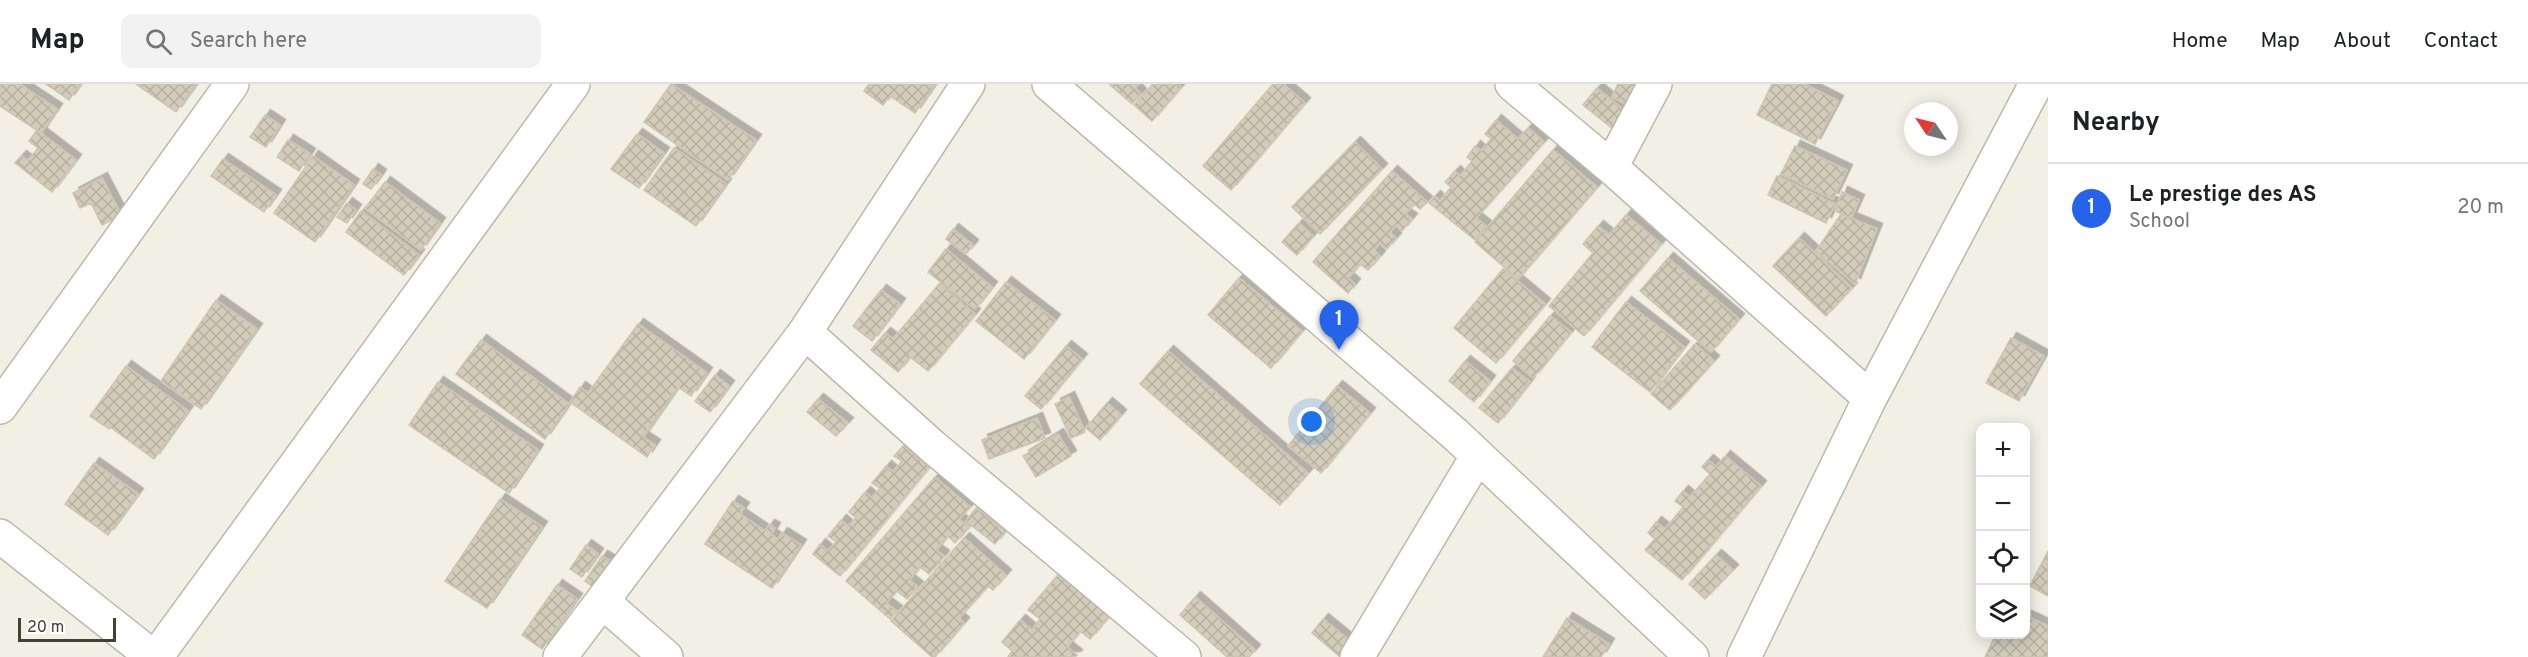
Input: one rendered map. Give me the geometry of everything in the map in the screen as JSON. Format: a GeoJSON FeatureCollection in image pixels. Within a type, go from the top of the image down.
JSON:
{"type":"FeatureCollection","features":[{"type":"Feature","properties":{"kind":"street"},"geometry":{"type":"LineString","coordinates":[[0,406],[232,84]]}},
{"type":"Feature","properties":{"kind":"street"},"geometry":{"type":"LineString","coordinates":[[0,536],[155,657],[573,84]]}},
{"type":"Feature","properties":{"kind":"street"},"geometry":{"type":"LineString","coordinates":[[560,657],[805,332],[968,84]]}},
{"type":"Feature","properties":{"kind":"street"},"geometry":{"type":"LineString","coordinates":[[1049,84],[1456,435],[1692,657]]}},
{"type":"Feature","properties":{"kind":"street"},"geometry":{"type":"LineString","coordinates":[[1512,84],[1611,167],[1870,398]]}},
{"type":"Feature","properties":{"kind":"street"},"geometry":{"type":"LineString","coordinates":[[1611,167],[1655,84]]}},
{"type":"Feature","properties":{"kind":"street"},"geometry":{"type":"LineString","coordinates":[[1743,657],[1870,398],[2036,84]]}},
{"type":"Feature","properties":{"kind":"street"},"geometry":{"type":"LineString","coordinates":[[805,332],[932,446],[1184,657]]}},
{"type":"Feature","properties":{"kind":"street"},"geometry":{"type":"LineString","coordinates":[[1357,657],[1477,457]]}},
{"type":"Feature","properties":{"kind":"street"},"geometry":{"type":"LineString","coordinates":[[602,601],[666,657]]}},
{"type":"Feature","properties":{"kind":"building"},"geometry":{"type":"Polygon","coordinates":[[[0,84],[19,84],[57,109],[41,133],[0,106],[0,84]]]}},
{"type":"Feature","properties":{"kind":"building"},"geometry":{"type":"Polygon","coordinates":[[[46,84],[80,84],[69,100],[46,84]]]}},
{"type":"Feature","properties":{"kind":"building"},"geometry":{"type":"Polygon","coordinates":[[[136,84],[196,84],[176,112],[136,84]]]}},
{"type":"Feature","properties":{"kind":"building"},"geometry":{"type":"Polygon","coordinates":[[[671,84],[756,140],[728,180],[644,122],[671,84]]]}},
{"type":"Feature","properties":{"kind":"building"},"geometry":{"type":"Polygon","coordinates":[[[869,84],[935,84],[915,113],[890,96],[883,105],[864,91],[869,84]]]}},
{"type":"Feature","properties":{"kind":"building"},"geometry":{"type":"Polygon","coordinates":[[[1109,84],[1139,84],[1135,88],[1141,94],[1132,104],[1109,84]]]}},
{"type":"Feature","properties":{"kind":"building"},"geometry":{"type":"Polygon","coordinates":[[[1153,84],[1177,84],[1181,87],[1152,121],[1134,105],[1153,84]]]}},
{"type":"Feature","properties":{"kind":"building"},"geometry":{"type":"Polygon","coordinates":[[[1273,84],[1283,84],[1305,103],[1231,190],[1203,166],[1273,84]]]}},
{"type":"Feature","properties":{"kind":"building"},"geometry":{"type":"Polygon","coordinates":[[[1618,84],[1652,84],[1639,111],[1612,97],[1618,84]]]}},
{"type":"Feature","properties":{"kind":"building"},"geometry":{"type":"Polygon","coordinates":[[[1772,84],[1804,84],[1838,101],[1815,144],[1757,115],[1772,84]]]}},
{"type":"Feature","properties":{"kind":"building"},"geometry":{"type":"Polygon","coordinates":[[[1597,88],[1627,113],[1613,129],[1583,105],[1597,88]]]}},
{"type":"Feature","properties":{"kind":"building"},"geometry":{"type":"Polygon","coordinates":[[[265,115],[280,125],[266,147],[250,137],[265,115]]]}},
{"type":"Feature","properties":{"kind":"building"},"geometry":{"type":"Polygon","coordinates":[[[1496,120],[1518,139],[1528,128],[1544,142],[1476,218],[1486,226],[1475,240],[1429,203],[1435,196],[1440,201],[1451,187],[1445,182],[1455,171],[1460,176],[1472,161],[1467,157],[1475,146],[1481,151],[1491,139],[1485,134],[1496,120]]]}},
{"type":"Feature","properties":{"kind":"building"},"geometry":{"type":"Polygon","coordinates":[[[37,130],[76,160],[52,192],[15,163],[21,156],[28,161],[38,148],[29,141],[37,130]]]}},
{"type":"Feature","properties":{"kind":"building"},"geometry":{"type":"Polygon","coordinates":[[[637,134],[664,153],[639,188],[611,169],[637,134]]]}},
{"type":"Feature","properties":{"kind":"building"},"geometry":{"type":"Polygon","coordinates":[[[288,140],[310,154],[299,171],[277,157],[288,140]]]}},
{"type":"Feature","properties":{"kind":"building"},"geometry":{"type":"Polygon","coordinates":[[[1355,142],[1382,169],[1320,234],[1292,207],[1355,142]]]}},
{"type":"Feature","properties":{"kind":"building"},"geometry":{"type":"Polygon","coordinates":[[[1795,146],[1847,170],[1833,199],[1781,174],[1795,146]]]}},
{"type":"Feature","properties":{"kind":"building"},"geometry":{"type":"Polygon","coordinates":[[[674,148],[726,184],[696,226],[644,190],[674,148]]]}},
{"type":"Feature","properties":{"kind":"building"},"geometry":{"type":"Polygon","coordinates":[[[1553,150],[1597,187],[1518,279],[1475,242],[1553,150]]]}},
{"type":"Feature","properties":{"kind":"building"},"geometry":{"type":"Polygon","coordinates":[[[313,156],[354,185],[315,242],[274,213],[313,156]]]}},
{"type":"Feature","properties":{"kind":"building"},"geometry":{"type":"Polygon","coordinates":[[[223,159],[276,195],[264,212],[211,176],[223,159]]]}},
{"type":"Feature","properties":{"kind":"building"},"geometry":{"type":"Polygon","coordinates":[[[373,169],[381,175],[371,189],[363,184],[373,169]]]}},
{"type":"Feature","properties":{"kind":"building"},"geometry":{"type":"Polygon","coordinates":[[[1392,171],[1427,202],[1420,209],[1414,204],[1405,214],[1412,219],[1402,231],[1396,225],[1390,232],[1396,238],[1387,249],[1380,243],[1374,250],[1380,256],[1368,270],[1360,264],[1348,278],[1355,284],[1348,293],[1313,262],[1392,171]]]}},
{"type":"Feature","properties":{"kind":"building"},"geometry":{"type":"Polygon","coordinates":[[[1777,176],[1835,204],[1826,223],[1768,195],[1777,176]]]}},
{"type":"Feature","properties":{"kind":"building"},"geometry":{"type":"Polygon","coordinates":[[[102,178],[121,215],[102,225],[91,203],[80,208],[73,193],[102,178]]]}},
{"type":"Feature","properties":{"kind":"building"},"geometry":{"type":"Polygon","coordinates":[[[385,182],[440,223],[421,250],[365,208],[385,182]]]}},
{"type":"Feature","properties":{"kind":"building"},"geometry":{"type":"Polygon","coordinates":[[[1842,192],[1859,200],[1851,218],[1835,211],[1842,192]]]}},
{"type":"Feature","properties":{"kind":"building"},"geometry":{"type":"Polygon","coordinates":[[[347,203],[356,210],[347,223],[337,217],[347,203]]]}},
{"type":"Feature","properties":{"kind":"building"},"geometry":{"type":"Polygon","coordinates":[[[361,211],[419,255],[404,275],[346,232],[361,211]]]}},
{"type":"Feature","properties":{"kind":"building"},"geometry":{"type":"Polygon","coordinates":[[[1841,214],[1877,229],[1855,284],[1816,251],[1841,214]]]}},
{"type":"Feature","properties":{"kind":"building"},"geometry":{"type":"Polygon","coordinates":[[[1626,215],[1661,244],[1584,336],[1549,306],[1593,253],[1583,244],[1598,226],[1609,235],[1626,215]]]}},
{"type":"Feature","properties":{"kind":"building"},"geometry":{"type":"Polygon","coordinates":[[[1299,223],[1313,236],[1297,255],[1282,242],[1299,223]]]}},
{"type":"Feature","properties":{"kind":"building"},"geometry":{"type":"Polygon","coordinates":[[[953,229],[973,245],[966,254],[946,239],[953,229]]]}},
{"type":"Feature","properties":{"kind":"building"},"geometry":{"type":"Polygon","coordinates":[[[1799,238],[1852,288],[1826,316],[1773,266],[1799,238]]]}},
{"type":"Feature","properties":{"kind":"building"},"geometry":{"type":"Polygon","coordinates":[[[946,249],[992,287],[975,309],[928,272],[946,249]]]}},
{"type":"Feature","properties":{"kind":"building"},"geometry":{"type":"Polygon","coordinates":[[[1668,258],[1739,319],[1711,352],[1640,291],[1668,258]]]}},
{"type":"Feature","properties":{"kind":"building"},"geometry":{"type":"Polygon","coordinates":[[[1503,269],[1545,304],[1496,363],[1454,328],[1503,269]]]}},
{"type":"Feature","properties":{"kind":"building"},"geometry":{"type":"Polygon","coordinates":[[[1239,278],[1302,331],[1271,368],[1208,315],[1239,278]]]}},
{"type":"Feature","properties":{"kind":"building"},"geometry":{"type":"Polygon","coordinates":[[[1006,282],[1055,320],[1024,359],[976,321],[1006,282]]]}},
{"type":"Feature","properties":{"kind":"building"},"geometry":{"type":"Polygon","coordinates":[[[939,284],[975,314],[928,371],[910,357],[898,372],[871,350],[885,333],[893,339],[939,284]]]}},
{"type":"Feature","properties":{"kind":"building"},"geometry":{"type":"Polygon","coordinates":[[[881,290],[900,304],[872,341],[853,326],[881,290]]]}},
{"type":"Feature","properties":{"kind":"building"},"geometry":{"type":"Polygon","coordinates":[[[216,300],[257,329],[201,409],[161,381],[216,300]]]}},
{"type":"Feature","properties":{"kind":"building"},"geometry":{"type":"Polygon","coordinates":[[[1626,302],[1684,347],[1650,392],[1592,347],[1626,302]]]}},
{"type":"Feature","properties":{"kind":"building"},"geometry":{"type":"Polygon","coordinates":[[[1550,316],[1571,332],[1533,378],[1513,361],[1550,316]]]}},
{"type":"Feature","properties":{"kind":"building"},"geometry":{"type":"Polygon","coordinates":[[[638,324],[707,373],[691,396],[678,387],[643,437],[655,445],[647,457],[570,402],[580,387],[588,393],[638,324]]]}},
{"type":"Feature","properties":{"kind":"building"},"geometry":{"type":"Polygon","coordinates":[[[2011,338],[2044,356],[2019,401],[1986,383],[2011,338]]]}},
{"type":"Feature","properties":{"kind":"building"},"geometry":{"type":"Polygon","coordinates":[[[481,340],[569,404],[545,439],[456,374],[481,340]]]}},
{"type":"Feature","properties":{"kind":"building"},"geometry":{"type":"Polygon","coordinates":[[[1695,344],[1714,361],[1670,410],[1651,394],[1695,344]]]}},
{"type":"Feature","properties":{"kind":"building"},"geometry":{"type":"Polygon","coordinates":[[[1066,346],[1082,359],[1041,409],[1025,396],[1066,346]]]}},
{"type":"Feature","properties":{"kind":"building"},"geometry":{"type":"Polygon","coordinates":[[[1168,351],[1308,473],[1280,505],[1140,384],[1168,351]]]}},
{"type":"Feature","properties":{"kind":"building"},"geometry":{"type":"Polygon","coordinates":[[[1465,361],[1490,381],[1474,402],[1449,381],[1465,361]]]}},
{"type":"Feature","properties":{"kind":"building"},"geometry":{"type":"Polygon","coordinates":[[[126,366],[188,411],[154,459],[110,427],[109,429],[90,416],[126,366]]]}},
{"type":"Feature","properties":{"kind":"building"},"geometry":{"type":"Polygon","coordinates":[[[1512,368],[1530,382],[1498,423],[1479,408],[1512,368]]]}},
{"type":"Feature","properties":{"kind":"building"},"geometry":{"type":"Polygon","coordinates":[[[715,375],[729,386],[710,412],[695,401],[715,375]]]}},
{"type":"Feature","properties":{"kind":"building"},"geometry":{"type":"Polygon","coordinates":[[[438,382],[538,450],[509,493],[409,425],[438,382]]]}},
{"type":"Feature","properties":{"kind":"building"},"geometry":{"type":"Polygon","coordinates":[[[1337,386],[1370,413],[1321,473],[1288,446],[1337,386]]]}},
{"type":"Feature","properties":{"kind":"building"},"geometry":{"type":"Polygon","coordinates":[[[1069,397],[1085,432],[1071,438],[1055,404],[1069,397]]]}},
{"type":"Feature","properties":{"kind":"building"},"geometry":{"type":"Polygon","coordinates":[[[818,399],[848,423],[836,436],[807,412],[818,399]]]}},
{"type":"Feature","properties":{"kind":"building"},"geometry":{"type":"Polygon","coordinates":[[[1107,403],[1121,415],[1100,440],[1086,428],[1107,403]]]}},
{"type":"Feature","properties":{"kind":"building"},"geometry":{"type":"Polygon","coordinates":[[[1037,418],[1045,438],[989,459],[982,440],[1037,418]]]}},
{"type":"Feature","properties":{"kind":"building"},"geometry":{"type":"Polygon","coordinates":[[[1058,434],[1071,456],[1036,477],[1023,456],[1058,434]]]}},
{"type":"Feature","properties":{"kind":"building"},"geometry":{"type":"Polygon","coordinates":[[[903,446],[929,467],[840,576],[813,554],[820,544],[828,551],[836,542],[828,536],[841,520],[848,526],[856,518],[849,512],[865,492],[872,498],[880,488],[872,483],[886,466],[893,472],[902,461],[894,456],[903,446]]]}},
{"type":"Feature","properties":{"kind":"building"},"geometry":{"type":"Polygon","coordinates":[[[1725,456],[1761,486],[1682,580],[1645,550],[1655,539],[1648,533],[1656,522],[1665,529],[1683,507],[1675,501],[1683,491],[1690,497],[1710,474],[1702,467],[1708,460],[1716,467],[1725,456]]]}},
{"type":"Feature","properties":{"kind":"building"},"geometry":{"type":"Polygon","coordinates":[[[94,463],[138,494],[108,535],[65,504],[94,463]]]}},
{"type":"Feature","properties":{"kind":"building"},"geometry":{"type":"Polygon","coordinates":[[[935,477],[970,507],[959,519],[969,527],[955,543],[948,536],[936,550],[944,556],[929,574],[920,567],[909,580],[918,587],[907,599],[897,591],[886,603],[897,611],[890,619],[846,581],[935,477]]]}},
{"type":"Feature","properties":{"kind":"building"},"geometry":{"type":"Polygon","coordinates":[[[500,499],[542,527],[487,608],[445,581],[500,499]]]}},
{"type":"Feature","properties":{"kind":"building"},"geometry":{"type":"Polygon","coordinates":[[[733,501],[744,508],[740,514],[765,531],[769,525],[775,528],[771,535],[778,539],[782,533],[801,545],[772,588],[705,544],[733,501]]]}},
{"type":"Feature","properties":{"kind":"building"},"geometry":{"type":"Polygon","coordinates":[[[976,508],[1005,531],[995,544],[966,521],[976,508]]]}},
{"type":"Feature","properties":{"kind":"building"},"geometry":{"type":"Polygon","coordinates":[[[964,538],[1006,575],[993,590],[988,586],[959,618],[964,623],[935,657],[932,657],[891,621],[964,538]]]}},
{"type":"Feature","properties":{"kind":"building"},"geometry":{"type":"Polygon","coordinates":[[[586,545],[598,554],[582,577],[570,569],[586,545]]]}},
{"type":"Feature","properties":{"kind":"building"},"geometry":{"type":"Polygon","coordinates":[[[2048,551],[2048,596],[2030,586],[2048,551]]]}},
{"type":"Feature","properties":{"kind":"building"},"geometry":{"type":"Polygon","coordinates":[[[1716,555],[1733,570],[1705,599],[1689,584],[1716,555]]]}},
{"type":"Feature","properties":{"kind":"building"},"geometry":{"type":"Polygon","coordinates":[[[602,556],[617,565],[599,591],[585,581],[602,556]]]}},
{"type":"Feature","properties":{"kind":"building"},"geometry":{"type":"Polygon","coordinates":[[[1063,569],[1114,610],[1090,639],[1080,631],[1067,647],[1077,655],[1075,657],[1008,657],[1012,651],[1002,642],[1020,620],[1032,630],[1040,619],[1028,610],[1063,569]]]}},
{"type":"Feature","properties":{"kind":"building"},"geometry":{"type":"Polygon","coordinates":[[[557,585],[577,599],[542,649],[522,635],[557,585]]]}},
{"type":"Feature","properties":{"kind":"building"},"geometry":{"type":"Polygon","coordinates":[[[1195,597],[1255,650],[1249,657],[1227,657],[1180,615],[1195,597]]]}},
{"type":"Feature","properties":{"kind":"building"},"geometry":{"type":"Polygon","coordinates":[[[1567,618],[1609,644],[1601,657],[1543,657],[1567,618]]]}},
{"type":"Feature","properties":{"kind":"building"},"geometry":{"type":"Polygon","coordinates":[[[2030,618],[2048,626],[2048,657],[1985,657],[1994,639],[2030,639],[2030,618]]]}},
{"type":"Feature","properties":{"kind":"building"},"geometry":{"type":"Polygon","coordinates":[[[1323,619],[1351,642],[1339,656],[1312,633],[1323,619]]]}},
{"type":"Feature","properties":{"kind":"place","name":"Le prestige des AS"},"geometry":{"type":"Point","coordinates":[1339,350]}}]}
